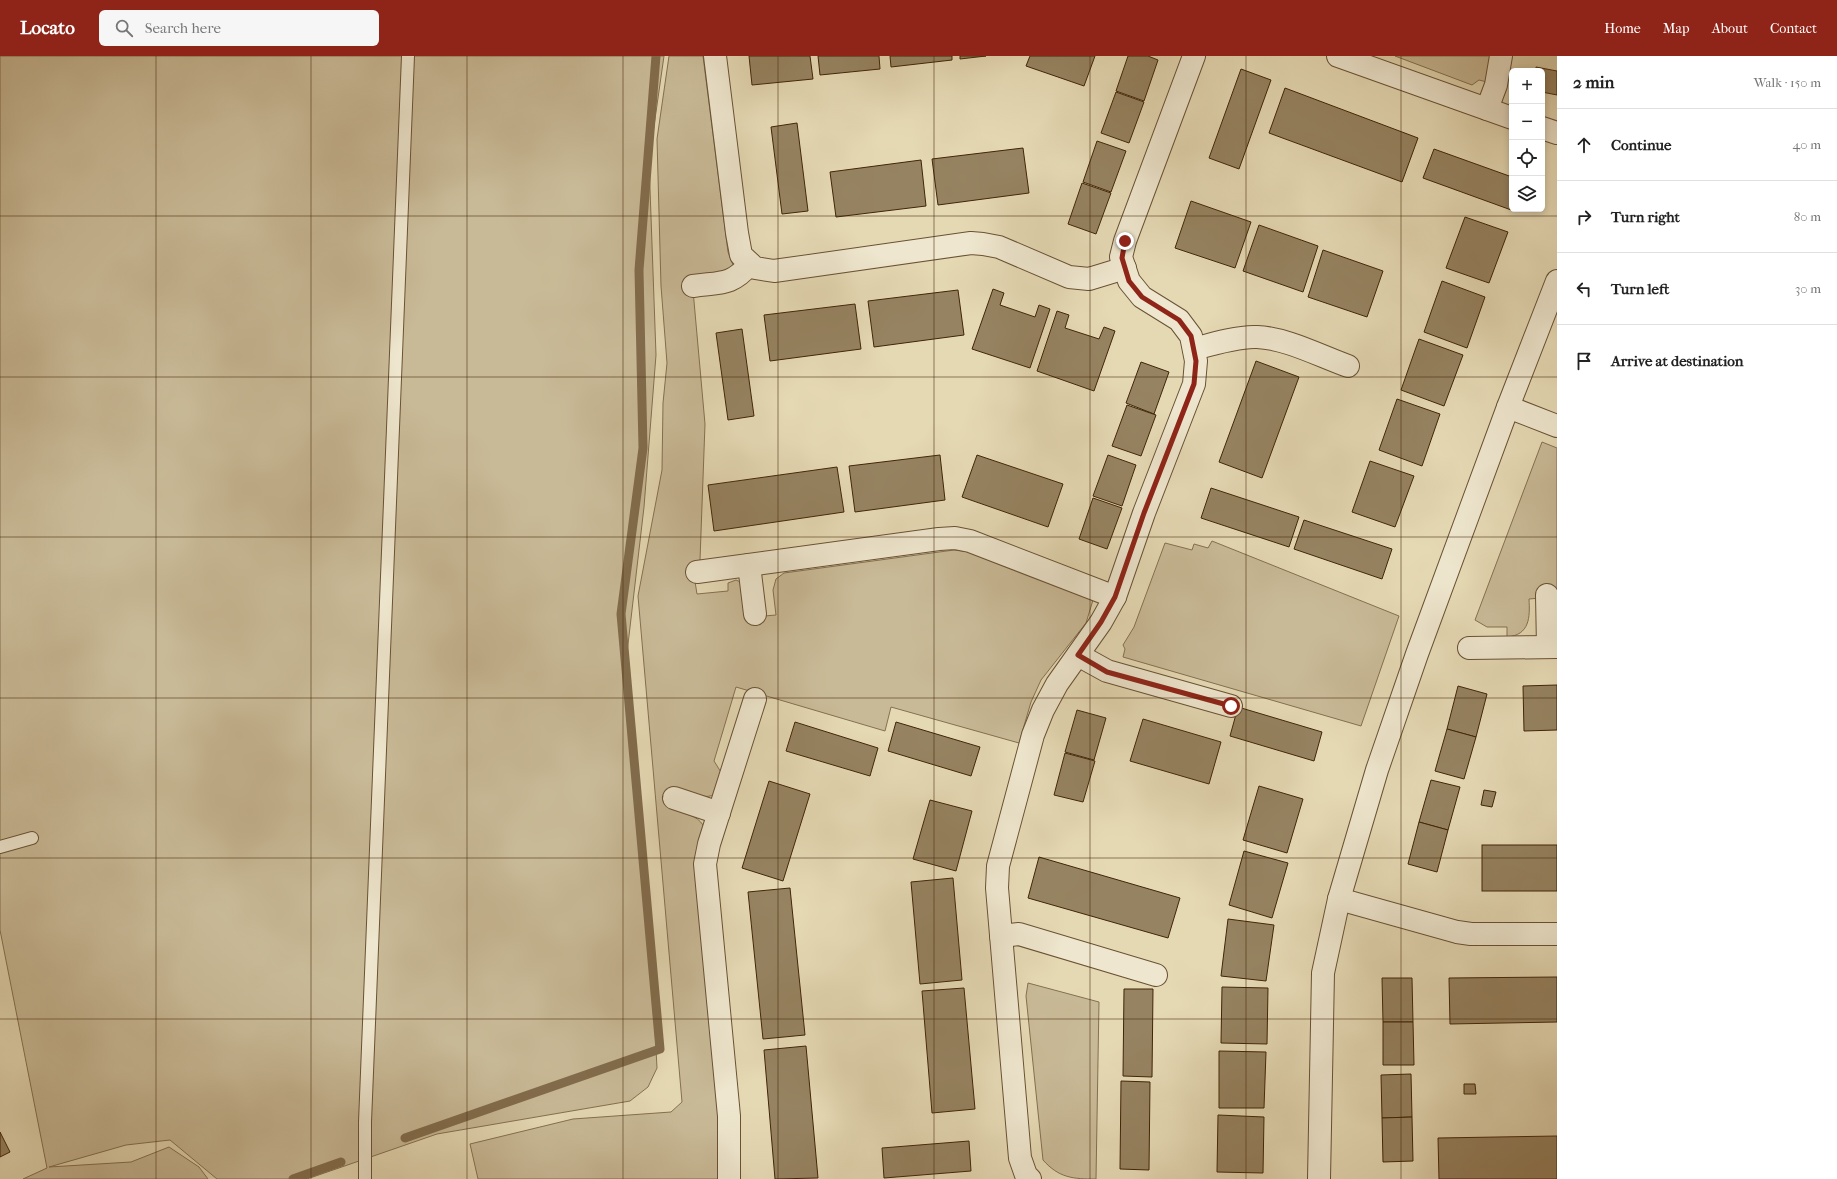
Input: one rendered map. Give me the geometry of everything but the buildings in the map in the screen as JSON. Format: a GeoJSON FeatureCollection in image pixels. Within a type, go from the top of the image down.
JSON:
{"type":"FeatureCollection","features":[{"type":"Feature","properties":{"kind":"street"},"geometry":{"type":"LineString","coordinates":[[715,56],[741,255],[755,268],[774,271],[970,243],[998,247],[1069,277],[1089,279],[1125,268]]}},
{"type":"Feature","properties":{"kind":"street"},"geometry":{"type":"LineString","coordinates":[[1026,1178],[1020,1158],[997,888],[998,866],[1033,735],[1043,710],[1057,684],[1101,622],[1115,597],[1144,513],[1194,384],[1196,361],[1191,336],[1179,320],[1142,297],[1129,281],[1122,258],[1125,241],[1194,56]]}},
{"type":"Feature","properties":{"kind":"street"},"geometry":{"type":"LineString","coordinates":[[1338,56],[1509,117]]}},
{"type":"Feature","properties":{"kind":"street"},"geometry":{"type":"LineString","coordinates":[[1487,109],[1496,85],[1501,56]]}},
{"type":"Feature","properties":{"kind":"street"},"geometry":{"type":"LineString","coordinates":[[1545,129],[1557,134]]}},
{"type":"Feature","properties":{"kind":"street"},"geometry":{"type":"LineString","coordinates":[[693,286],[728,282],[736,279],[750,264]]}},
{"type":"Feature","properties":{"kind":"street"},"geometry":{"type":"LineString","coordinates":[[1319,1179],[1322,973],[1339,899],[1377,770],[1417,654],[1508,407],[1557,281]]}},
{"type":"Feature","properties":{"kind":"street"},"geometry":{"type":"LineString","coordinates":[[1194,349],[1225,341],[1257,337],[1284,343],[1348,366]]}},
{"type":"Feature","properties":{"kind":"street"},"geometry":{"type":"LineString","coordinates":[[1508,407],[1557,426]]}},
{"type":"Feature","properties":{"kind":"street"},"geometry":{"type":"LineString","coordinates":[[697,572],[955,538],[970,541],[1115,597]]}},
{"type":"Feature","properties":{"kind":"street"},"geometry":{"type":"LineString","coordinates":[[749,565],[755,614]]}},
{"type":"Feature","properties":{"kind":"street"},"geometry":{"type":"LineString","coordinates":[[1469,648],[1553,647],[1547,596]]}},
{"type":"Feature","properties":{"kind":"street"},"geometry":{"type":"LineString","coordinates":[[1078,655],[1107,672],[1231,706]]}},
{"type":"Feature","properties":{"kind":"street"},"geometry":{"type":"LineString","coordinates":[[728,1179],[729,1116],[705,864],[718,813],[755,699]]}},
{"type":"Feature","properties":{"kind":"street"},"geometry":{"type":"LineString","coordinates":[[674,798],[718,813]]}},
{"type":"Feature","properties":{"kind":"street"},"geometry":{"type":"LineString","coordinates":[[1339,899],[1457,932],[1471,934],[1557,934]]}},
{"type":"Feature","properties":{"kind":"street"},"geometry":{"type":"LineString","coordinates":[[1001,936],[1019,934],[1156,975]]}},
{"type":"Feature","properties":{"kind":"lane"},"geometry":{"type":"LineString","coordinates":[[365,1179],[366,1107],[408,56]]}},
{"type":"Feature","properties":{"kind":"lane"},"geometry":{"type":"LineString","coordinates":[[0,847],[32,838]]}},
{"type":"Feature","properties":{"kind":"shaded area"},"geometry":{"type":"Polygon","coordinates":[[[0,56],[664,56],[649,161],[656,355],[644,507],[625,670],[647,876],[657,1068],[648,1087],[630,1101],[437,1134],[307,1179],[217,1179],[170,1140],[126,1145],[49,1167],[131,1162],[169,1147],[199,1167],[208,1179],[23,1179],[47,1168],[0,930],[0,56]]]}},
{"type":"Feature","properties":{"kind":"shaded area"},"geometry":{"type":"Polygon","coordinates":[[[669,56],[703,56],[728,252],[733,265],[732,273],[692,279],[705,424],[700,560],[692,563],[697,594],[728,591],[728,583],[736,580],[745,584],[753,617],[776,615],[773,590],[776,579],[784,573],[954,550],[970,552],[1093,600],[1086,623],[1041,680],[1031,702],[1019,743],[891,707],[885,731],[736,687],[714,761],[724,777],[721,785],[714,795],[709,796],[698,795],[684,790],[678,811],[697,819],[706,830],[723,1112],[721,1179],[478,1179],[470,1144],[573,1119],[671,1112],[682,1102],[638,596],[662,470],[663,403],[667,363],[661,286],[657,139],[669,56]]]}},
{"type":"Feature","properties":{"kind":"shaded area"},"geometry":{"type":"Polygon","coordinates":[[[1395,56],[1492,56],[1487,82],[1479,80],[1472,85],[1395,56]]]}},
{"type":"Feature","properties":{"kind":"shaded area"},"geometry":{"type":"Polygon","coordinates":[[[1542,442],[1557,448],[1557,628],[1552,597],[1529,599],[1529,618],[1527,624],[1520,633],[1515,636],[1507,637],[1507,627],[1487,627],[1475,620],[1542,442]]]}},
{"type":"Feature","properties":{"kind":"shaded area"},"geometry":{"type":"Polygon","coordinates":[[[1212,541],[1399,616],[1361,726],[1123,657],[1125,649],[1123,645],[1134,627],[1165,543],[1192,550],[1194,544],[1208,548],[1212,541]]]}},
{"type":"Feature","properties":{"kind":"shaded area"},"geometry":{"type":"Polygon","coordinates":[[[1028,983],[1099,1002],[1096,1179],[1073,1178],[1061,1174],[1055,1171],[1043,1160],[1026,996],[1028,983]]]}},
{"type":"Feature","properties":{"kind":"waterway"},"geometry":{"type":"LineString","coordinates":[[405,1138],[660,1049],[621,614],[643,448],[639,270],[656,56]]}},
{"type":"Feature","properties":{"kind":"waterway"},"geometry":{"type":"LineString","coordinates":[[293,1179],[341,1162]]}},
{"type":"Feature","properties":{"kind":"route"},"geometry":{"type":"LineString","coordinates":[[1125,241],[1122,258],[1129,281],[1142,297],[1179,320],[1191,336],[1196,361],[1194,384],[1144,513],[1115,597],[1101,622],[1078,655],[1107,672],[1231,706]]}}]}
